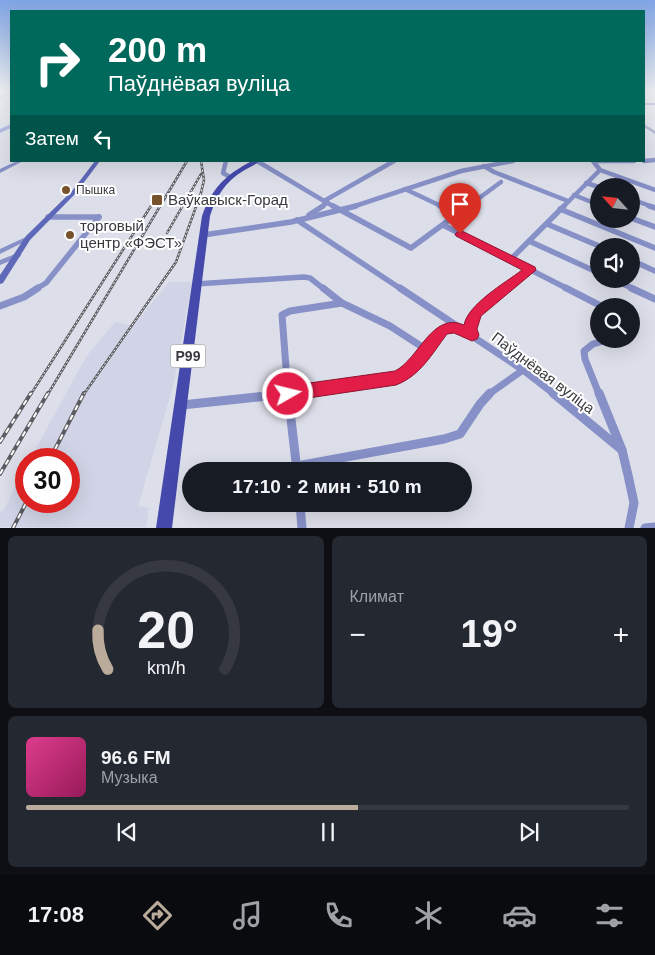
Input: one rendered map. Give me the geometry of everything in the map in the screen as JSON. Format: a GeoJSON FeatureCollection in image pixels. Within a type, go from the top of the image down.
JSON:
{"type":"FeatureCollection","features":[{"type":"Feature","properties":{"kind":"main road"},"geometry":{"type":"LineString","coordinates":[[0,281],[28,238],[74,192],[97,162]]}},
{"type":"Feature","properties":{"kind":"main road","name":"Р99"},"geometry":{"type":"LineString","coordinates":[[164,528],[182,405],[196,284],[211,198],[219,186],[230,177],[255,162]]}},
{"type":"Feature","properties":{"kind":"street"},"geometry":{"type":"LineString","coordinates":[[645,161],[655,160]]}},
{"type":"Feature","properties":{"kind":"street"},"geometry":{"type":"LineString","coordinates":[[649,161],[655,166]]}},
{"type":"Feature","properties":{"kind":"street"},"geometry":{"type":"LineString","coordinates":[[0,171],[18,162]]}},
{"type":"Feature","properties":{"kind":"street"},"geometry":{"type":"LineString","coordinates":[[226,162],[224,173],[230,177]]}},
{"type":"Feature","properties":{"kind":"street"},"geometry":{"type":"LineString","coordinates":[[259,162],[325,202],[411,248],[501,182]]}},
{"type":"Feature","properties":{"kind":"street"},"geometry":{"type":"LineString","coordinates":[[300,219],[392,162]]}},
{"type":"Feature","properties":{"kind":"street"},"geometry":{"type":"LineString","coordinates":[[203,236],[340,210],[440,176],[508,162]]}},
{"type":"Feature","properties":{"kind":"street"},"geometry":{"type":"LineString","coordinates":[[595,162],[600,170],[655,190]]}},
{"type":"Feature","properties":{"kind":"street"},"geometry":{"type":"LineString","coordinates":[[484,166],[494,172],[568,200]]}},
{"type":"Feature","properties":{"kind":"street"},"geometry":{"type":"LineString","coordinates":[[511,259],[600,170]]}},
{"type":"Feature","properties":{"kind":"street"},"geometry":{"type":"LineString","coordinates":[[586,183],[590,184]]}},
{"type":"Feature","properties":{"kind":"street"},"geometry":{"type":"LineString","coordinates":[[405,189],[457,214]]}},
{"type":"Feature","properties":{"kind":"street"},"geometry":{"type":"LineString","coordinates":[[574,195],[590,201]]}},
{"type":"Feature","properties":{"kind":"street"},"geometry":{"type":"LineString","coordinates":[[640,202],[655,208]]}},
{"type":"Feature","properties":{"kind":"street"},"geometry":{"type":"LineString","coordinates":[[560,209],[655,248]]}},
{"type":"Feature","properties":{"kind":"street"},"geometry":{"type":"LineString","coordinates":[[0,306],[30,293],[46,283],[99,217],[48,217]]}},
{"type":"Feature","properties":{"kind":"street","name":"Паўднёвая вуліца"},"geometry":{"type":"LineString","coordinates":[[300,219],[456,328],[472,335],[523,370],[622,450]]}},
{"type":"Feature","properties":{"kind":"street"},"geometry":{"type":"LineString","coordinates":[[640,221],[655,227]]}},
{"type":"Feature","properties":{"kind":"street"},"geometry":{"type":"LineString","coordinates":[[547,224],[590,242]]}},
{"type":"Feature","properties":{"kind":"street"},"geometry":{"type":"LineString","coordinates":[[443,225],[590,300]]}},
{"type":"Feature","properties":{"kind":"street"},"geometry":{"type":"LineString","coordinates":[[1,252],[28,238]]}},
{"type":"Feature","properties":{"kind":"street"},"geometry":{"type":"LineString","coordinates":[[529,241],[590,269]]}},
{"type":"Feature","properties":{"kind":"street"},"geometry":{"type":"LineString","coordinates":[[0,263],[20,253],[16,248],[1,252]]}},
{"type":"Feature","properties":{"kind":"street"},"geometry":{"type":"LineString","coordinates":[[0,263],[10,266]]}},
{"type":"Feature","properties":{"kind":"street"},"geometry":{"type":"LineString","coordinates":[[640,264],[655,271]]}},
{"type":"Feature","properties":{"kind":"street"},"geometry":{"type":"LineString","coordinates":[[472,335],[470,329],[476,312],[531,270]]}},
{"type":"Feature","properties":{"kind":"street"},"geometry":{"type":"LineString","coordinates":[[196,284],[304,276],[310,278],[342,303],[390,326],[427,350]]}},
{"type":"Feature","properties":{"kind":"street"},"geometry":{"type":"LineString","coordinates":[[631,288],[655,299]]}},
{"type":"Feature","properties":{"kind":"street"},"geometry":{"type":"LineString","coordinates":[[296,462],[288,394],[284,312],[342,303]]}},
{"type":"Feature","properties":{"kind":"street"},"geometry":{"type":"LineString","coordinates":[[182,405],[288,394],[396,378],[411,369],[442,330],[456,328]]}},
{"type":"Feature","properties":{"kind":"street"},"geometry":{"type":"LineString","coordinates":[[590,346],[584,351],[585,359],[622,450],[634,503],[629,528]]}},
{"type":"Feature","properties":{"kind":"street"},"geometry":{"type":"LineString","coordinates":[[327,462],[444,439],[460,434],[486,396],[523,370]]}},
{"type":"Feature","properties":{"kind":"street"},"geometry":{"type":"LineString","coordinates":[[301,512],[302,528]]}},
{"type":"Feature","properties":{"kind":"street"},"geometry":{"type":"LineString","coordinates":[[644,528],[655,527]]}},
{"type":"Feature","properties":{"kind":"shaded area"},"geometry":{"type":"Polygon","coordinates":[[[169,282],[192,282],[173,386],[138,506],[149,508],[146,527],[0,527],[0,511],[3,511],[15,488],[15,513],[80,513],[80,448],[36,448],[86,357],[115,322],[133,326],[169,282]]]}},
{"type":"Feature","properties":{"kind":"waterway"},"geometry":{"type":"LineString","coordinates":[[0,131],[10,126]]}},
{"type":"Feature","properties":{"kind":"railway"},"geometry":{"type":"LineString","coordinates":[[48,394],[186,162]]}},
{"type":"Feature","properties":{"kind":"railway"},"geometry":{"type":"LineString","coordinates":[[84,394],[176,262],[201,193],[204,180],[201,162]]}},
{"type":"Feature","properties":{"kind":"railway"},"geometry":{"type":"LineString","coordinates":[[167,233],[201,174]]}},
{"type":"Feature","properties":{"kind":"railway"},"geometry":{"type":"LineString","coordinates":[[31,394],[158,195]]}},
{"type":"Feature","properties":{"kind":"railway"},"geometry":{"type":"LineString","coordinates":[[0,442],[31,393]]}},
{"type":"Feature","properties":{"kind":"railway"},"geometry":{"type":"LineString","coordinates":[[0,474],[48,393]]}},
{"type":"Feature","properties":{"kind":"railway"},"geometry":{"type":"LineString","coordinates":[[56,448],[84,393]]}},
{"type":"Feature","properties":{"kind":"railway"},"geometry":{"type":"LineString","coordinates":[[13,528],[21,513]]}},
{"type":"Feature","properties":{"kind":"place","name":"Пышка"},"geometry":{"type":"Point","coordinates":[66,190]}},
{"type":"Feature","properties":{"kind":"place","name":"Ваўкавыск-Горад"},"geometry":{"type":"Point","coordinates":[157,200]}},
{"type":"Feature","properties":{"kind":"place","name":"торговый центр «ФЭСТ»"},"geometry":{"type":"Point","coordinates":[70,235]}},
{"type":"Feature","properties":{"kind":"route"},"geometry":{"type":"LineString","coordinates":[[288,394],[396,378],[406,373],[415,364],[442,330],[456,328],[472,335],[470,329],[476,312],[531,270],[460,234]]}}]}
